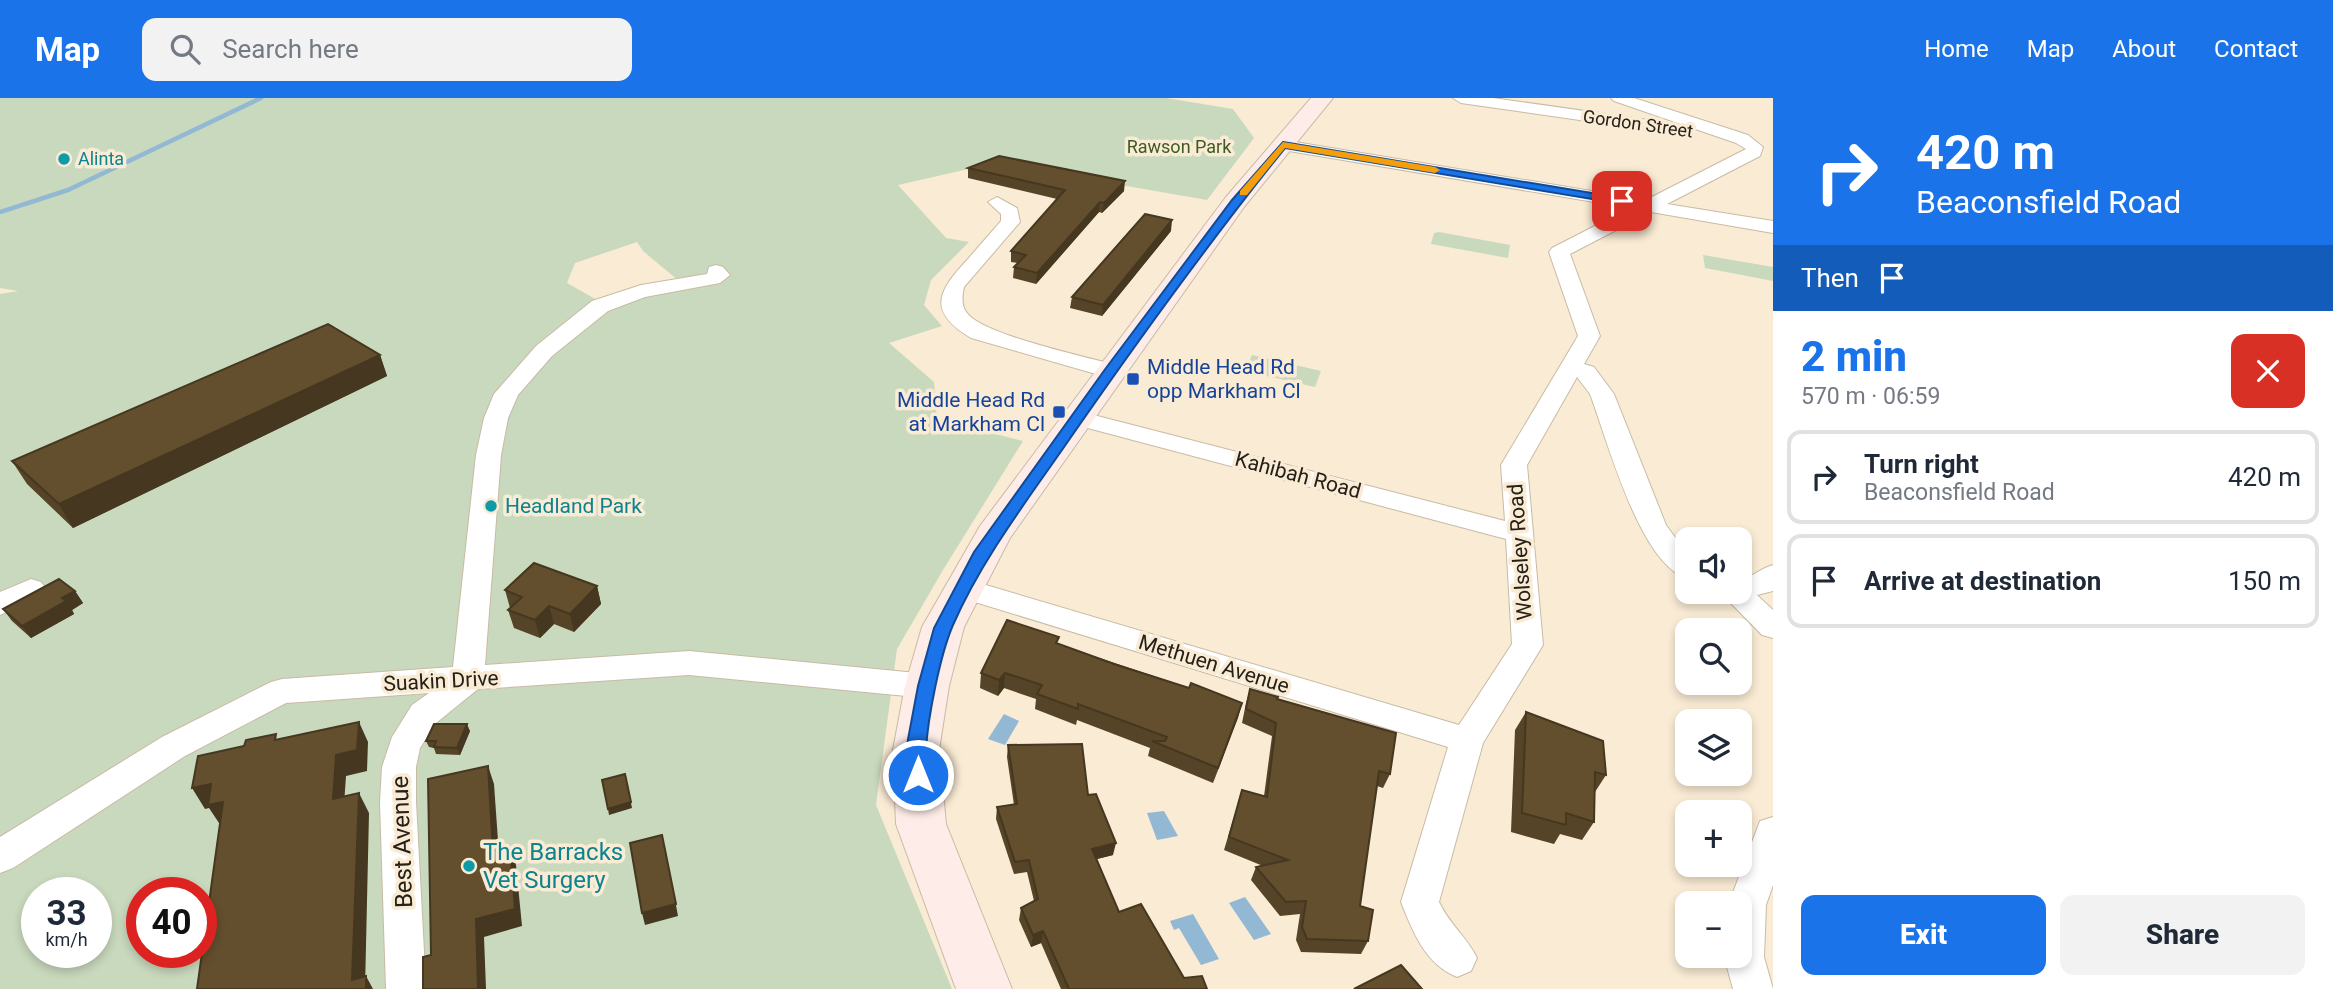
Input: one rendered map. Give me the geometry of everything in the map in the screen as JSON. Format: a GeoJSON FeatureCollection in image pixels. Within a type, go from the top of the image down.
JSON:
{"type":"FeatureCollection","features":[{"type":"Feature","properties":{"kind":"street"},"geometry":{"type":"LineString","coordinates":[[984,989],[921,824],[916,750],[927,686],[943,628],[962,588],[993,535],[1235,202],[1322,98]]}},
{"type":"Feature","properties":{"kind":"street","name":"Gordon Street"},"geometry":{"type":"LineString","coordinates":[[1461,98],[1773,144]]}},
{"type":"Feature","properties":{"kind":"street"},"geometry":{"type":"LineString","coordinates":[[1619,98],[1742,139]]}},
{"type":"Feature","properties":{"kind":"street","name":"Wolseley Road"},"geometry":{"type":"LineString","coordinates":[[1457,958],[1433,932],[1420,902],[1467,740],[1528,645],[1514,466],[1589,336],[1559,252],[1754,152],[1755,148],[1742,139]]}},
{"type":"Feature","properties":{"kind":"street"},"geometry":{"type":"LineString","coordinates":[[1283,145],[1773,227]]}},
{"type":"Feature","properties":{"kind":"street"},"geometry":{"type":"LineString","coordinates":[[998,202],[1010,212],[1011,222],[954,286],[950,299],[953,311],[964,325],[979,333],[1111,371]]}},
{"type":"Feature","properties":{"kind":"street"},"geometry":{"type":"LineString","coordinates":[[468,680],[488,465],[500,405],[519,375],[573,326],[600,306],[629,294],[713,279],[720,275],[716,271]]}},
{"type":"Feature","properties":{"kind":"street"},"geometry":{"type":"LineString","coordinates":[[1571,367],[1586,372],[1602,394],[1653,527],[1675,558]]}},
{"type":"Feature","properties":{"kind":"street","name":"Kahibah Road"},"geometry":{"type":"LineString","coordinates":[[1077,418],[1518,533]]}},
{"type":"Feature","properties":{"kind":"street"},"geometry":{"type":"LineString","coordinates":[[1752,587],[1766,583],[1773,575]]}},
{"type":"Feature","properties":{"kind":"street","name":"Methuen Avenue"},"geometry":{"type":"LineString","coordinates":[[962,588],[1467,740]]}},
{"type":"Feature","properties":{"kind":"street"},"geometry":{"type":"LineString","coordinates":[[0,606],[31,589]]}},
{"type":"Feature","properties":{"kind":"street"},"geometry":{"type":"LineString","coordinates":[[1749,604],[1773,627]]}},
{"type":"Feature","properties":{"kind":"street","name":"Suakin Drive"},"geometry":{"type":"LineString","coordinates":[[0,857],[53,821],[233,712],[282,691],[689,663],[927,686]]}},
{"type":"Feature","properties":{"kind":"street","name":"Best Avenue"},"geometry":{"type":"LineString","coordinates":[[405,989],[407,972],[398,802],[399,767],[404,746],[424,714],[468,680]]}},
{"type":"Feature","properties":{"kind":"street"},"geometry":{"type":"LineString","coordinates":[[1752,989],[1744,957],[1747,905],[1773,832]]}},
{"type":"Feature","properties":{"kind":"green space","name":"Headland Park"},"geometry":{"type":"Polygon","coordinates":[[[0,98],[1166,98],[1233,109],[1254,138],[1207,200],[995,163],[898,185],[946,238],[969,242],[931,280],[924,305],[942,326],[889,343],[934,382],[937,419],[1023,441],[897,649],[876,805],[952,989],[0,989],[0,294],[18,291],[0,288],[0,98]],[[637,242],[575,263],[567,283],[597,300],[625,290],[679,281],[643,251],[637,242]]]}},
{"type":"Feature","properties":{"kind":"green space"},"geometry":{"type":"Polygon","coordinates":[[[1434,233],[1510,245],[1508,258],[1431,244],[1434,233]]]}},
{"type":"Feature","properties":{"kind":"green space"},"geometry":{"type":"Polygon","coordinates":[[[1703,255],[1773,267],[1773,281],[1705,268],[1703,255]]]}},
{"type":"Feature","properties":{"kind":"green space"},"geometry":{"type":"Polygon","coordinates":[[[1252,355],[1321,371],[1315,387],[1245,371],[1252,355]]]}},
{"type":"Feature","properties":{"kind":"water"},"geometry":{"type":"Polygon","coordinates":[[[1004,714],[1019,721],[1005,745],[988,739],[1004,714]]]}},
{"type":"Feature","properties":{"kind":"water"},"geometry":{"type":"Polygon","coordinates":[[[1164,811],[1178,836],[1157,840],[1147,813],[1164,811]]]}},
{"type":"Feature","properties":{"kind":"water"},"geometry":{"type":"Polygon","coordinates":[[[1245,897],[1271,934],[1254,940],[1229,903],[1245,897]]]}},
{"type":"Feature","properties":{"kind":"water"},"geometry":{"type":"Polygon","coordinates":[[[1193,914],[1219,959],[1201,965],[1179,928],[1174,930],[1170,921],[1193,914]]]}},
{"type":"Feature","properties":{"kind":"building"},"geometry":{"type":"Polygon","coordinates":[[[999,156],[1125,181],[1104,203],[1100,202],[1037,273],[1014,267],[1026,255],[1011,251],[1065,190],[968,168],[999,156]]]}},
{"type":"Feature","properties":{"kind":"building"},"geometry":{"type":"Polygon","coordinates":[[[1145,214],[1172,220],[1103,305],[1072,297],[1145,214]]]}},
{"type":"Feature","properties":{"kind":"building"},"geometry":{"type":"Polygon","coordinates":[[[328,324],[380,355],[59,504],[12,461],[328,324]]]}},
{"type":"Feature","properties":{"kind":"building"},"geometry":{"type":"Polygon","coordinates":[[[534,563],[597,586],[570,614],[549,606],[535,620],[508,610],[522,597],[505,590],[534,563]]]}},
{"type":"Feature","properties":{"kind":"building"},"geometry":{"type":"Polygon","coordinates":[[[59,579],[75,591],[62,598],[66,601],[22,626],[3,609],[59,579]]]}},
{"type":"Feature","properties":{"kind":"building"},"geometry":{"type":"Polygon","coordinates":[[[1007,620],[1059,637],[1056,643],[1114,664],[1189,688],[1191,683],[1242,703],[1218,768],[1152,741],[1165,741],[1167,737],[1078,704],[1078,709],[1037,694],[1042,685],[1005,673],[999,680],[981,673],[1007,620]]]}},
{"type":"Feature","properties":{"kind":"building"},"geometry":{"type":"Polygon","coordinates":[[[1250,689],[1396,733],[1390,774],[1379,771],[1360,906],[1373,910],[1368,941],[1307,939],[1302,927],[1306,901],[1286,902],[1256,867],[1288,860],[1229,837],[1242,790],[1267,797],[1276,723],[1246,709],[1250,689]]]}},
{"type":"Feature","properties":{"kind":"building"},"geometry":{"type":"Polygon","coordinates":[[[1526,712],[1603,741],[1606,775],[1595,772],[1594,822],[1566,813],[1566,825],[1522,813],[1526,712]]]}},
{"type":"Feature","properties":{"kind":"building"},"geometry":{"type":"Polygon","coordinates":[[[359,722],[357,750],[336,755],[333,799],[359,793],[352,980],[366,976],[366,989],[197,989],[200,968],[217,968],[217,877],[213,877],[223,802],[208,805],[211,784],[192,788],[198,756],[244,746],[246,740],[276,734],[275,740],[359,722]]]}},
{"type":"Feature","properties":{"kind":"building"},"geometry":{"type":"Polygon","coordinates":[[[434,724],[467,724],[457,748],[434,747],[436,741],[426,741],[434,724]]]}},
{"type":"Feature","properties":{"kind":"building"},"geometry":{"type":"Polygon","coordinates":[[[1082,744],[1088,795],[1096,794],[1116,843],[1092,849],[1119,912],[1141,904],[1184,978],[1202,976],[1207,989],[1069,989],[1043,931],[1033,935],[1021,908],[1038,899],[1029,860],[1015,862],[997,807],[1017,804],[1008,745],[1082,744]]]}},
{"type":"Feature","properties":{"kind":"building","name":"The Barracks Vet Surgery"},"geometry":{"type":"Polygon","coordinates":[[[488,766],[493,851],[510,847],[515,909],[476,919],[478,989],[423,989],[423,957],[431,955],[428,779],[488,766]]]}},
{"type":"Feature","properties":{"kind":"building"},"geometry":{"type":"Polygon","coordinates":[[[625,774],[631,802],[608,809],[602,780],[625,774]]]}},
{"type":"Feature","properties":{"kind":"building"},"geometry":{"type":"Polygon","coordinates":[[[662,835],[676,904],[642,913],[630,843],[662,835]]]}},
{"type":"Feature","properties":{"kind":"building"},"geometry":{"type":"Polygon","coordinates":[[[1401,965],[1422,989],[1354,989],[1401,965]]]}},
{"type":"Feature","properties":{"kind":"waterway"},"geometry":{"type":"LineString","coordinates":[[0,212],[68,190],[261,98]]}},
{"type":"Feature","properties":{"kind":"slow traffic"},"geometry":{"type":"LineString","coordinates":[[1243,193],[1283,145],[1435,170]]}},
{"type":"Feature","properties":{"kind":"place","name":"Alinta"},"geometry":{"type":"Point","coordinates":[64,159]}},
{"type":"Feature","properties":{"kind":"place","name":"Middle Head Rd opp Markham Cl"},"geometry":{"type":"Point","coordinates":[1133,379]}},
{"type":"Feature","properties":{"kind":"place","name":"Middle Head Rd at Markham Cl"},"geometry":{"type":"Point","coordinates":[1059,412]}},
{"type":"Feature","properties":{"kind":"place","name":"Headland Park"},"geometry":{"type":"Point","coordinates":[491,506]}},
{"type":"Feature","properties":{"kind":"place","name":"The Barracks Vet Surgery"},"geometry":{"type":"Point","coordinates":[469,866]}},
{"type":"Feature","properties":{"kind":"route"},"geometry":{"type":"LineString","coordinates":[[918,775],[916,750],[927,686],[943,628],[982,552],[1235,202],[1283,145],[1622,201]]}},
{"type":"Feature","properties":{"kind":"park label","name":"Rawson Park"},"geometry":{"type":"Point","coordinates":[1179,147]}}]}
